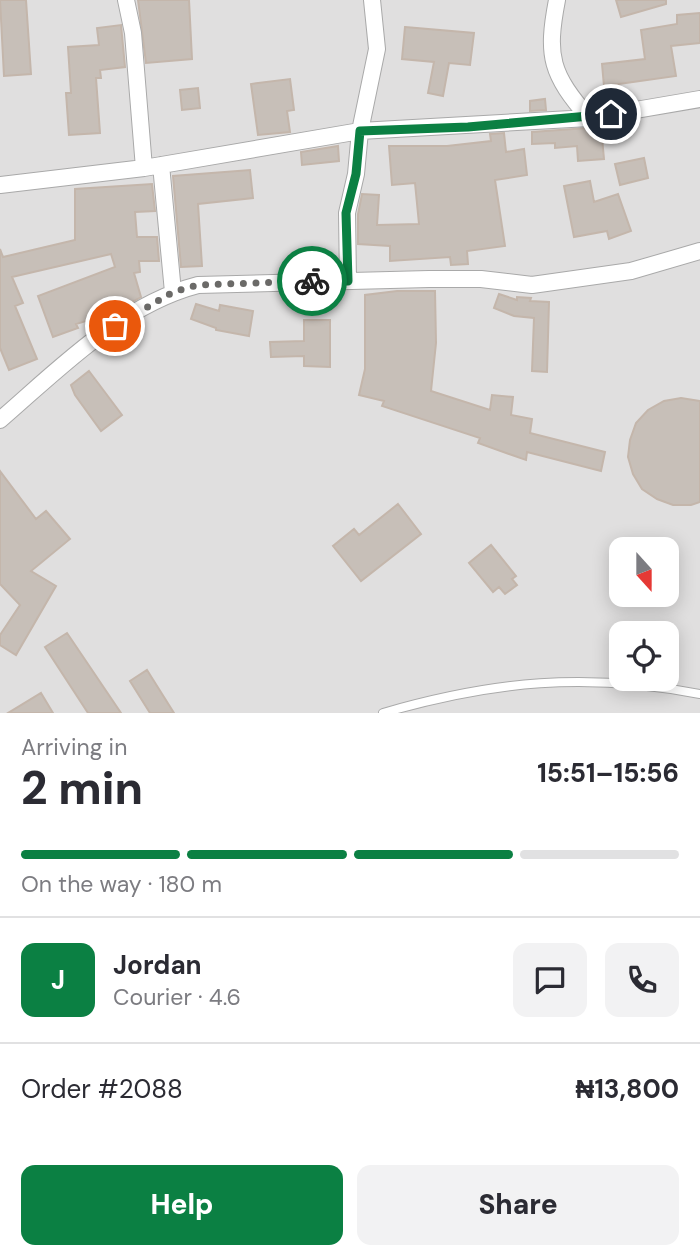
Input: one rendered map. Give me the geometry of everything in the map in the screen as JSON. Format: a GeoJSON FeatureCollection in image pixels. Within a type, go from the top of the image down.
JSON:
{"type":"FeatureCollection","features":[{"type":"Feature","properties":{"kind":"street"},"geometry":{"type":"LineString","coordinates":[[126,0],[133,33],[144,168]]}},
{"type":"Feature","properties":{"kind":"street"},"geometry":{"type":"LineString","coordinates":[[348,281],[346,213],[356,174],[360,131],[377,49],[372,0]]}},
{"type":"Feature","properties":{"kind":"street"},"geometry":{"type":"LineString","coordinates":[[557,0],[550,49],[567,93],[589,118]]}},
{"type":"Feature","properties":{"kind":"street"},"geometry":{"type":"LineString","coordinates":[[0,185],[144,168],[360,131],[589,118],[700,99]]}},
{"type":"Feature","properties":{"kind":"street"},"geometry":{"type":"LineString","coordinates":[[161,165],[173,292]]}},
{"type":"Feature","properties":{"kind":"street"},"geometry":{"type":"LineString","coordinates":[[0,421],[85,347],[173,292],[228,283],[481,279],[532,285],[631,271],[700,251]]}},
{"type":"Feature","properties":{"kind":"lane"},"geometry":{"type":"LineString","coordinates":[[383,713],[439,697],[520,682],[611,681],[700,694]]}},
{"type":"Feature","properties":{"kind":"shaded area"},"geometry":{"type":"Polygon","coordinates":[[[0,0],[700,0],[700,713],[0,713],[0,0]]]}},
{"type":"Feature","properties":{"kind":"building"},"geometry":{"type":"Polygon","coordinates":[[[0,0],[26,0],[31,74],[4,76],[0,0]]]}},
{"type":"Feature","properties":{"kind":"building"},"geometry":{"type":"Polygon","coordinates":[[[138,0],[189,0],[192,59],[146,63],[138,0]]]}},
{"type":"Feature","properties":{"kind":"building"},"geometry":{"type":"Polygon","coordinates":[[[616,0],[666,0],[666,4],[621,17],[616,0]]]}},
{"type":"Feature","properties":{"kind":"building"},"geometry":{"type":"Polygon","coordinates":[[[700,13],[700,43],[671,46],[676,76],[604,86],[602,64],[645,59],[641,30],[677,24],[677,15],[700,13]]]}},
{"type":"Feature","properties":{"kind":"building"},"geometry":{"type":"Polygon","coordinates":[[[121,25],[125,67],[100,70],[101,78],[96,78],[100,133],[69,135],[66,93],[71,93],[68,47],[99,45],[97,28],[121,25]]]}},
{"type":"Feature","properties":{"kind":"building"},"geometry":{"type":"Polygon","coordinates":[[[405,27],[474,33],[470,65],[449,63],[443,96],[428,93],[434,62],[402,59],[405,27]]]}},
{"type":"Feature","properties":{"kind":"building"},"geometry":{"type":"Polygon","coordinates":[[[290,79],[294,110],[287,111],[290,132],[258,135],[251,84],[290,79]]]}},
{"type":"Feature","properties":{"kind":"building"},"geometry":{"type":"Polygon","coordinates":[[[198,88],[200,108],[182,110],[180,90],[198,88]]]}},
{"type":"Feature","properties":{"kind":"building"},"geometry":{"type":"Polygon","coordinates":[[[545,99],[546,110],[530,111],[530,101],[545,99]]]}},
{"type":"Feature","properties":{"kind":"building"},"geometry":{"type":"Polygon","coordinates":[[[601,127],[604,159],[578,161],[577,146],[555,148],[555,143],[532,144],[532,132],[601,127]]]}},
{"type":"Feature","properties":{"kind":"building"},"geometry":{"type":"Polygon","coordinates":[[[504,133],[506,152],[524,149],[527,175],[495,180],[505,246],[467,251],[468,264],[451,265],[450,257],[390,261],[390,246],[358,244],[358,214],[362,194],[379,195],[377,225],[419,224],[415,183],[392,185],[389,146],[447,146],[491,141],[490,134],[504,133]]]}},
{"type":"Feature","properties":{"kind":"building"},"geometry":{"type":"Polygon","coordinates":[[[338,146],[339,161],[302,165],[301,152],[338,146]]]}},
{"type":"Feature","properties":{"kind":"building"},"geometry":{"type":"Polygon","coordinates":[[[644,158],[648,178],[620,185],[615,164],[644,158]]]}},
{"type":"Feature","properties":{"kind":"building"},"geometry":{"type":"Polygon","coordinates":[[[250,170],[253,198],[198,204],[202,266],[181,267],[173,176],[250,170]]]}},
{"type":"Feature","properties":{"kind":"building"},"geometry":{"type":"Polygon","coordinates":[[[590,181],[594,202],[618,194],[631,231],[609,239],[607,231],[574,237],[564,186],[590,181]]]}},
{"type":"Feature","properties":{"kind":"building"},"geometry":{"type":"Polygon","coordinates":[[[152,184],[155,211],[135,212],[137,237],[157,237],[159,261],[139,261],[140,272],[134,273],[141,297],[114,312],[76,324],[78,328],[53,337],[38,296],[115,267],[111,254],[12,277],[23,303],[15,306],[37,359],[9,370],[0,348],[0,249],[3,257],[75,240],[75,189],[152,184]]]}},
{"type":"Feature","properties":{"kind":"building"},"geometry":{"type":"Polygon","coordinates":[[[397,291],[435,291],[436,343],[431,391],[490,410],[492,395],[513,397],[511,415],[532,419],[530,433],[605,452],[601,471],[527,452],[526,460],[478,443],[480,438],[382,406],[384,401],[359,395],[365,369],[365,295],[397,291]]]}},
{"type":"Feature","properties":{"kind":"building"},"geometry":{"type":"Polygon","coordinates":[[[499,294],[517,300],[517,297],[549,302],[547,372],[532,371],[534,318],[514,316],[494,308],[499,294]]]}},
{"type":"Feature","properties":{"kind":"building"},"geometry":{"type":"Polygon","coordinates":[[[196,304],[219,311],[220,305],[253,311],[249,336],[216,330],[191,319],[196,304]]]}},
{"type":"Feature","properties":{"kind":"building"},"geometry":{"type":"Polygon","coordinates":[[[304,320],[330,320],[330,367],[304,366],[304,356],[271,357],[270,342],[304,341],[304,320]]]}},
{"type":"Feature","properties":{"kind":"building"},"geometry":{"type":"Polygon","coordinates":[[[89,371],[122,415],[101,431],[75,395],[71,385],[89,371]]]}},
{"type":"Feature","properties":{"kind":"building"},"geometry":{"type":"Polygon","coordinates":[[[681,398],[700,401],[700,502],[691,505],[673,505],[642,489],[633,474],[628,457],[636,423],[648,410],[664,401],[681,398]]]}},
{"type":"Feature","properties":{"kind":"building"},"geometry":{"type":"Polygon","coordinates":[[[0,471],[36,519],[46,511],[70,539],[31,571],[56,586],[16,655],[0,645],[0,635],[20,605],[0,584],[0,471]]]}},
{"type":"Feature","properties":{"kind":"building"},"geometry":{"type":"Polygon","coordinates":[[[398,504],[421,534],[361,581],[333,546],[354,529],[359,535],[398,504]]]}},
{"type":"Feature","properties":{"kind":"building"},"geometry":{"type":"Polygon","coordinates":[[[491,545],[516,576],[512,579],[517,585],[505,594],[499,587],[493,592],[469,563],[491,545]]]}},
{"type":"Feature","properties":{"kind":"building"},"geometry":{"type":"Polygon","coordinates":[[[67,633],[121,713],[88,713],[45,647],[67,633]]]}},
{"type":"Feature","properties":{"kind":"building"},"geometry":{"type":"Polygon","coordinates":[[[147,670],[174,713],[150,713],[130,681],[147,670]]]}},
{"type":"Feature","properties":{"kind":"building"},"geometry":{"type":"Polygon","coordinates":[[[41,693],[53,713],[8,713],[41,693]]]}},
{"type":"Feature","properties":{"kind":"way so far"},"geometry":{"type":"LineString","coordinates":[[115,326],[173,292],[198,285],[312,281]]}},
{"type":"Feature","properties":{"kind":"route"},"geometry":{"type":"LineString","coordinates":[[312,281],[348,281],[346,213],[356,174],[360,131],[468,127],[611,114]]}}]}
